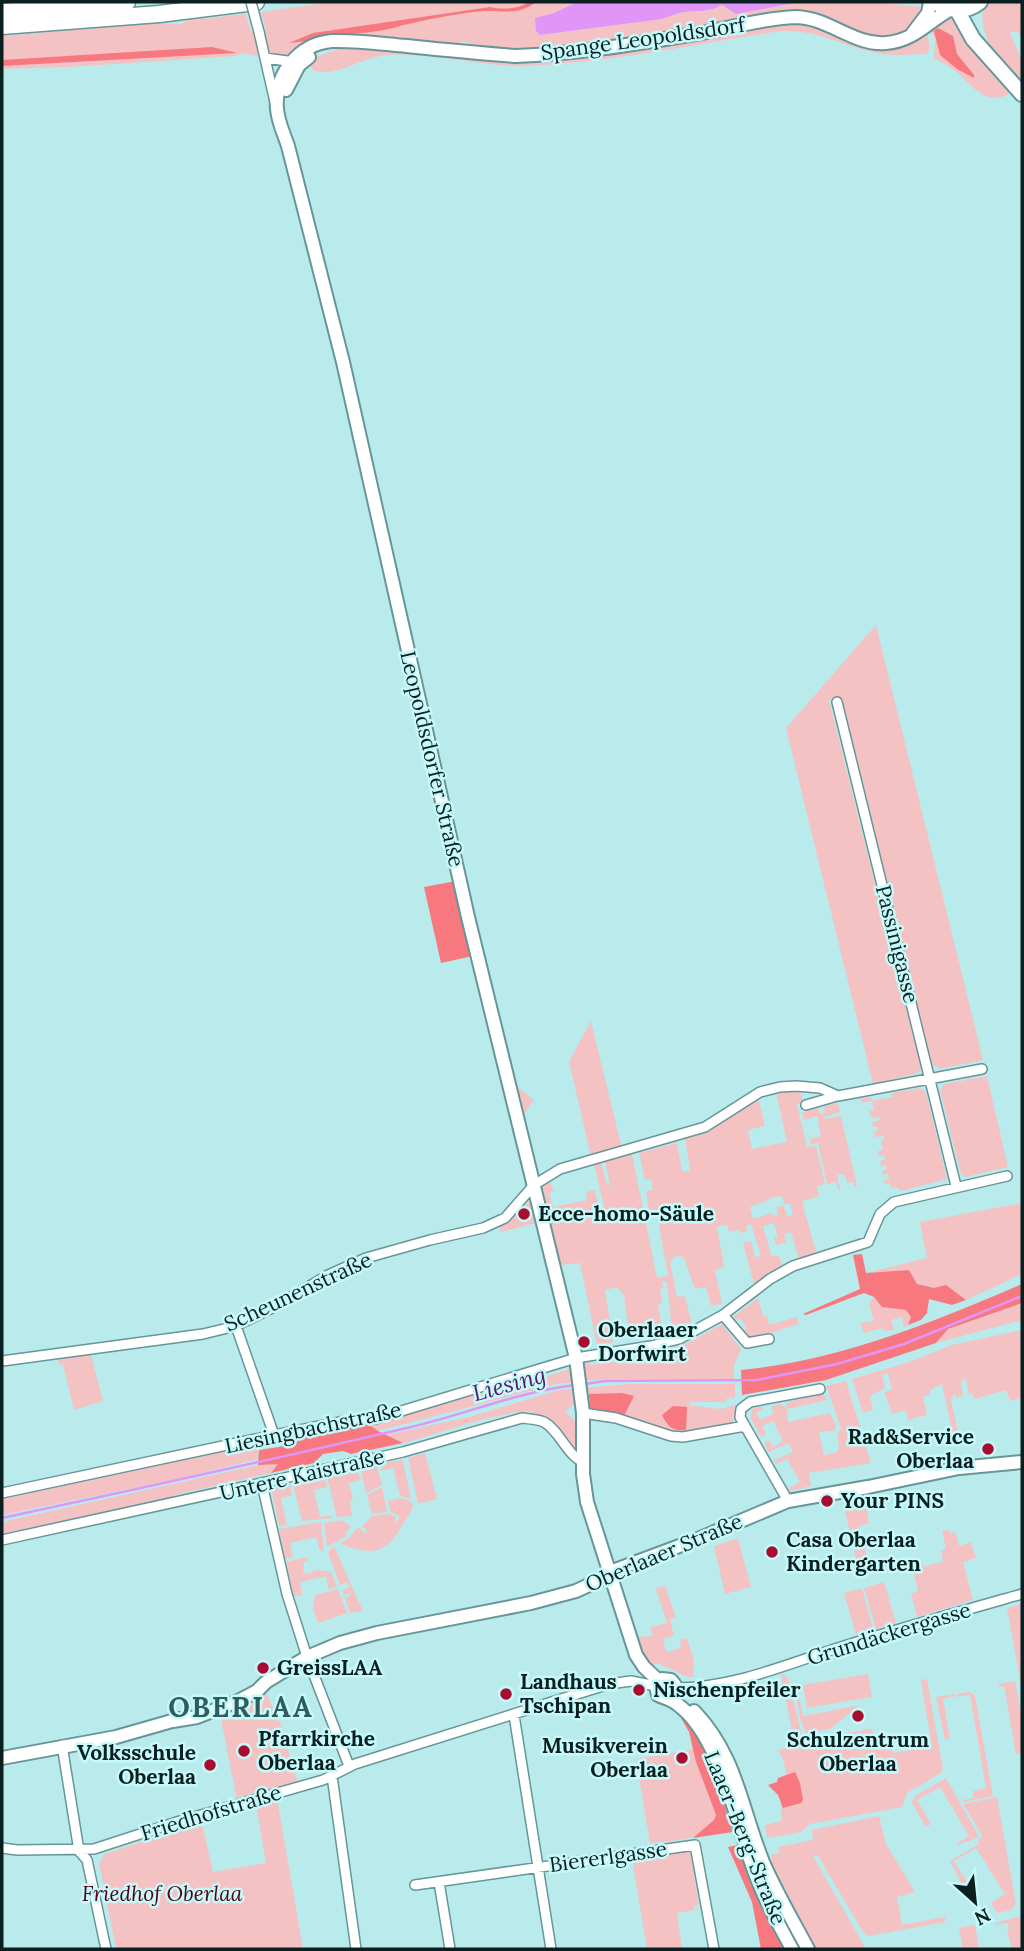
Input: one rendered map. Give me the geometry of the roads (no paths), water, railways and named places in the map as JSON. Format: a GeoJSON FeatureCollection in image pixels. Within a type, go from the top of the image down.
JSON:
{"type":"FeatureCollection","features":[{"type":"Feature","properties":{"kind":"highway"},"geometry":{"type":"LineString","coordinates":[[2,12],[127,2]]}},
{"type":"Feature","properties":{"kind":"highway"},"geometry":{"type":"LineString","coordinates":[[2,26],[163,13],[256,2]]}},
{"type":"Feature","properties":{"kind":"main road"},"geometry":{"type":"LineString","coordinates":[[912,34],[933,2],[954,10],[978,4],[977,26],[983,49]]}},
{"type":"Feature","properties":{"kind":"main road"},"geometry":{"type":"LineString","coordinates":[[954,10],[994,65],[1022,94]]}},
{"type":"Feature","properties":{"kind":"main road","name":"Spange Leopoldsdorf"},"geometry":{"type":"LineString","coordinates":[[296,63],[304,51],[331,41],[515,56],[539,55],[623,45],[794,17],[827,23],[865,41],[876,43],[900,40],[927,28],[939,16],[954,10]]}},
{"type":"Feature","properties":{"kind":"main road"},"geometry":{"type":"LineString","coordinates":[[282,86],[296,63]]}},
{"type":"Feature","properties":{"kind":"main road","name":"Leopoldsdorfer Straße"},"geometry":{"type":"LineString","coordinates":[[282,86],[277,106],[343,362],[465,904],[576,1358],[583,1413]]}},
{"type":"Feature","properties":{"kind":"main road","name":"Leopoldsdorfer Straße"},"geometry":{"type":"LineString","coordinates":[[282,86],[288,146]]}},
{"type":"Feature","properties":{"kind":"main road"},"geometry":{"type":"LineString","coordinates":[[583,1413],[583,1462],[587,1502],[639,1662],[667,1687]]}},
{"type":"Feature","properties":{"kind":"main road","name":"Oberlaaer Straße"},"geometry":{"type":"LineString","coordinates":[[62,1745],[116,1737],[173,1721],[254,1684],[266,1682],[307,1657],[358,1637],[561,1595],[585,1587],[615,1570],[788,1501],[959,1468],[1022,1462]]}},
{"type":"Feature","properties":{"kind":"main road","name":"Laaer-Berg-Straße"},"geometry":{"type":"LineString","coordinates":[[667,1687],[705,1722],[728,1758],[764,1864],[808,1949]]}},
{"type":"Feature","properties":{"kind":"main road","name":"Laaer-Berg-Straße"},"geometry":{"type":"LineString","coordinates":[[667,1687],[690,1716],[714,1757],[731,1797],[764,1896],[792,1949]]}},
{"type":"Feature","properties":{"kind":"main road"},"geometry":{"type":"LineString","coordinates":[[2,1758],[62,1745]]}},
{"type":"Feature","properties":{"kind":"street","name":"Leopoldsdorfer Straße"},"geometry":{"type":"LineString","coordinates":[[251,2],[277,106]]}},
{"type":"Feature","properties":{"kind":"street","name":"Leopoldsdorfer Straße"},"geometry":{"type":"LineString","coordinates":[[265,58],[282,86]]}},
{"type":"Feature","properties":{"kind":"street"},"geometry":{"type":"LineString","coordinates":[[265,58],[296,63]]}},
{"type":"Feature","properties":{"kind":"street","name":"Passinigasse"},"geometry":{"type":"LineString","coordinates":[[837,702],[956,1186]]}},
{"type":"Feature","properties":{"kind":"street"},"geometry":{"type":"LineString","coordinates":[[806,1105],[838,1096],[982,1069]]}},
{"type":"Feature","properties":{"kind":"street"},"geometry":{"type":"LineString","coordinates":[[534,1185],[571,1166],[705,1127],[754,1094],[767,1089],[807,1087],[823,1089],[838,1096]]}},
{"type":"Feature","properties":{"kind":"street","name":"Liesingbachstraße"},"geometry":{"type":"LineString","coordinates":[[2,1493],[274,1435],[345,1421],[375,1419],[576,1358],[678,1339],[723,1315],[793,1265],[870,1241],[880,1214],[891,1203],[1007,1175]]}},
{"type":"Feature","properties":{"kind":"street","name":"Scheunenstraße"},"geometry":{"type":"LineString","coordinates":[[2,1361],[203,1334],[236,1326],[278,1306],[328,1275],[366,1258],[483,1228],[500,1221],[513,1211],[534,1185]]}},
{"type":"Feature","properties":{"kind":"street"},"geometry":{"type":"LineString","coordinates":[[723,1315],[747,1343],[769,1339]]}},
{"type":"Feature","properties":{"kind":"street"},"geometry":{"type":"LineString","coordinates":[[236,1326],[274,1435]]}},
{"type":"Feature","properties":{"kind":"street"},"geometry":{"type":"LineString","coordinates":[[788,1501],[745,1426],[740,1416],[741,1409],[745,1405],[820,1389]]}},
{"type":"Feature","properties":{"kind":"street"},"geometry":{"type":"LineString","coordinates":[[583,1413],[616,1418],[671,1436],[683,1437],[745,1426]]}},
{"type":"Feature","properties":{"kind":"street","name":"Untere Kaistraße"},"geometry":{"type":"LineString","coordinates":[[2,1540],[403,1452],[522,1418],[541,1421],[551,1427],[576,1458],[583,1462]]}},
{"type":"Feature","properties":{"kind":"street"},"geometry":{"type":"LineString","coordinates":[[262,1484],[287,1594],[307,1657],[349,1766]]}},
{"type":"Feature","properties":{"kind":"street","name":"Grundäckergasse"},"geometry":{"type":"LineString","coordinates":[[667,1687],[695,1688],[748,1678],[851,1644],[1022,1594]]}},
{"type":"Feature","properties":{"kind":"street"},"geometry":{"type":"LineString","coordinates":[[631,1681],[638,1671],[639,1662]]}},
{"type":"Feature","properties":{"kind":"street","name":"Friedhofstraße"},"geometry":{"type":"LineString","coordinates":[[2,1848],[94,1849],[332,1776],[349,1766],[609,1684],[631,1681],[667,1687]]}},
{"type":"Feature","properties":{"kind":"street","name":"Grundäckergasse"},"geometry":{"type":"LineString","coordinates":[[667,1687],[714,1685]]}},
{"type":"Feature","properties":{"kind":"street"},"geometry":{"type":"LineString","coordinates":[[685,1701],[686,1694],[695,1688]]}},
{"type":"Feature","properties":{"kind":"street"},"geometry":{"type":"LineString","coordinates":[[514,1715],[551,1949]]}},
{"type":"Feature","properties":{"kind":"street"},"geometry":{"type":"LineString","coordinates":[[62,1745],[79,1850],[87,1860],[106,1949]]}},
{"type":"Feature","properties":{"kind":"street"},"geometry":{"type":"LineString","coordinates":[[332,1776],[356,1949]]}},
{"type":"Feature","properties":{"kind":"street","name":"Biererlgasse"},"geometry":{"type":"LineString","coordinates":[[415,1885],[695,1844],[714,1949]]}},
{"type":"Feature","properties":{"kind":"street"},"geometry":{"type":"LineString","coordinates":[[439,1882],[450,1949]]}},
{"type":"Feature","properties":{"kind":"waterway","name":"Liesing"},"geometry":{"type":"LineString","coordinates":[[585,1384],[605,1381],[757,1380],[837,1364],[904,1344],[1022,1296]]}},
{"type":"Feature","properties":{"kind":"waterway","name":"Liesing"},"geometry":{"type":"LineString","coordinates":[[2,1518],[360,1439],[432,1422],[513,1398],[575,1385]]}},
{"type":"Feature","properties":{"kind":"place","name":"Ecce-homo-Säule"},"geometry":{"type":"Point","coordinates":[524,1214]}},
{"type":"Feature","properties":{"kind":"place","name":"Oberlaaer Dorfwirt"},"geometry":{"type":"Point","coordinates":[584,1342]}},
{"type":"Feature","properties":{"kind":"place","name":"Rad&Service Oberlaa"},"geometry":{"type":"Point","coordinates":[988,1449]}},
{"type":"Feature","properties":{"kind":"place","name":"Your PINS"},"geometry":{"type":"Point","coordinates":[827,1501]}},
{"type":"Feature","properties":{"kind":"place","name":"Casa Oberlaa Kindergarten"},"geometry":{"type":"Point","coordinates":[772,1552]}},
{"type":"Feature","properties":{"kind":"place","name":"GreissLAA"},"geometry":{"type":"Point","coordinates":[263,1668]}},
{"type":"Feature","properties":{"kind":"place","name":"Nischenpfeiler"},"geometry":{"type":"Point","coordinates":[639,1690]}},
{"type":"Feature","properties":{"kind":"place","name":"Landhaus Tschipan"},"geometry":{"type":"Point","coordinates":[506,1694]}},
{"type":"Feature","properties":{"kind":"place","name":"Schulzentrum Oberlaa"},"geometry":{"type":"Point","coordinates":[858,1716]}},
{"type":"Feature","properties":{"kind":"place","name":"Pfarrkirche Oberlaa"},"geometry":{"type":"Point","coordinates":[244,1751]}},
{"type":"Feature","properties":{"kind":"place","name":"Musikverein Oberlaa"},"geometry":{"type":"Point","coordinates":[682,1758]}},
{"type":"Feature","properties":{"kind":"place","name":"Volksschule Oberlaa"},"geometry":{"type":"Point","coordinates":[210,1765]}},
{"type":"Feature","properties":{"kind":"district","name":"OBERLAA"},"geometry":{"type":"Point","coordinates":[241,1707]}},
{"type":"Feature","properties":{"kind":"park label","name":"Friedhof Oberlaa"},"geometry":{"type":"Point","coordinates":[162,1894]}}]}
